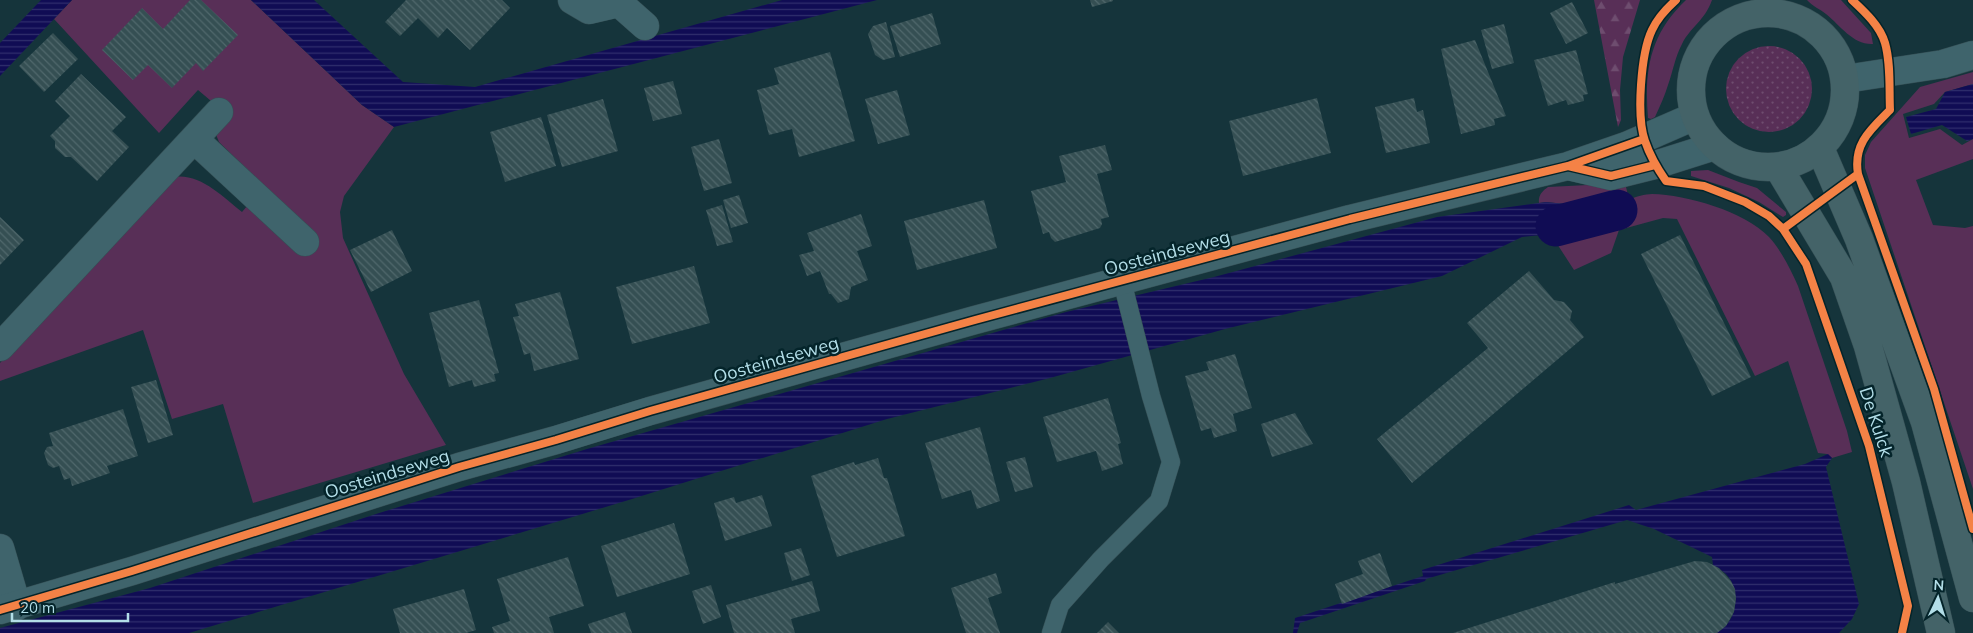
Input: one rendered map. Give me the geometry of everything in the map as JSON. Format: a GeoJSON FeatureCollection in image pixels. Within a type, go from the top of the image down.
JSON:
{"type":"FeatureCollection","features":[{"type":"Feature","properties":{"kind":"main road"},"geometry":{"type":"LineString","coordinates":[[1781,7],[1818,30],[1831,44],[1840,60],[1845,79],[1846,94],[1844,109],[1830,137],[1820,148],[1793,163],[1778,167],[1761,167],[1744,163],[1729,156],[1715,146],[1703,132],[1695,116],[1691,85],[1693,70],[1699,54],[1719,30],[1732,10],[1749,15],[1781,7]]}},
{"type":"Feature","properties":{"kind":"main road"},"geometry":{"type":"LineString","coordinates":[[1820,148],[1859,239],[1925,422],[1973,598]]}},
{"type":"Feature","properties":{"kind":"main road","name":"De Kulck"},"geometry":{"type":"LineString","coordinates":[[1778,167],[1844,277],[1868,346],[1906,482],[1941,633]]}},
{"type":"Feature","properties":{"kind":"street"},"geometry":{"type":"LineString","coordinates":[[572,0],[589,10],[619,3],[646,26]]}},
{"type":"Feature","properties":{"kind":"street"},"geometry":{"type":"LineString","coordinates":[[1845,79],[1942,64],[1973,55]]}},
{"type":"Feature","properties":{"kind":"street"},"geometry":{"type":"LineString","coordinates":[[0,347],[219,112]]}},
{"type":"Feature","properties":{"kind":"street","name":"Oosteindseweg"},"geometry":{"type":"LineString","coordinates":[[8,608],[459,467],[857,352],[1123,288],[1350,219],[1568,166],[1626,146],[1695,116]]}},
{"type":"Feature","properties":{"kind":"street"},"geometry":{"type":"LineString","coordinates":[[194,138],[305,242]]}},
{"type":"Feature","properties":{"kind":"street","name":"Oosteindseweg"},"geometry":{"type":"LineString","coordinates":[[1568,166],[1611,176],[1655,165],[1715,146]]}},
{"type":"Feature","properties":{"kind":"street"},"geometry":{"type":"LineString","coordinates":[[0,548],[8,608]]}},
{"type":"Feature","properties":{"kind":"lane"},"geometry":{"type":"LineString","coordinates":[[1051,633],[1060,605],[1159,501],[1171,462],[1123,288]]}},
{"type":"Feature","properties":{"kind":"green space"},"geometry":{"type":"Polygon","coordinates":[[[72,0],[251,0],[362,105],[394,127],[344,196],[340,212],[343,238],[404,374],[446,445],[253,503],[223,404],[172,419],[143,330],[0,381],[0,363],[166,179],[187,177],[197,180],[216,191],[242,212],[264,186],[219,142],[215,132],[223,111],[198,90],[159,133],[54,19],[72,0]]]}},
{"type":"Feature","properties":{"kind":"green space"},"geometry":{"type":"Polygon","coordinates":[[[1594,0],[1640,0],[1623,57],[1620,90],[1621,120],[1618,127],[1594,0]]]}},
{"type":"Feature","properties":{"kind":"green space"},"geometry":{"type":"Polygon","coordinates":[[[1686,0],[1712,0],[1705,14],[1682,44],[1667,89],[1655,117],[1651,119],[1648,118],[1647,84],[1652,54],[1664,26],[1686,0]]]}},
{"type":"Feature","properties":{"kind":"green space"},"geometry":{"type":"Polygon","coordinates":[[[1807,0],[1841,0],[1871,33],[1873,44],[1853,38],[1807,0]]]}},
{"type":"Feature","properties":{"kind":"green space"},"geometry":{"type":"Polygon","coordinates":[[[1761,46],[1777,46],[1786,49],[1800,58],[1809,72],[1812,89],[1809,106],[1800,120],[1786,129],[1777,132],[1761,132],[1745,125],[1733,113],[1726,97],[1726,81],[1733,65],[1745,53],[1761,46]]]}},
{"type":"Feature","properties":{"kind":"green space"},"geometry":{"type":"Polygon","coordinates":[[[1973,72],[1973,84],[1945,92],[1934,104],[1903,114],[1909,138],[1940,129],[1962,145],[1973,139],[1973,159],[1916,180],[1933,225],[1965,228],[1973,226],[1973,489],[1865,168],[1865,155],[1871,142],[1920,87],[1973,72]]]}},
{"type":"Feature","properties":{"kind":"green space"},"geometry":{"type":"Polygon","coordinates":[[[1708,170],[1757,188],[1786,212],[1786,215],[1783,217],[1759,202],[1729,188],[1691,176],[1691,171],[1708,170]]]}},
{"type":"Feature","properties":{"kind":"green space"},"geometry":{"type":"Polygon","coordinates":[[[1588,185],[1626,187],[1629,199],[1652,194],[1682,197],[1698,201],[1745,219],[1769,237],[1782,254],[1798,286],[1847,431],[1852,452],[1832,458],[1827,454],[1818,453],[1788,361],[1755,376],[1677,219],[1663,218],[1619,230],[1611,253],[1574,270],[1550,233],[1572,232],[1579,223],[1612,214],[1607,197],[1575,205],[1539,203],[1539,198],[1548,187],[1588,185]]]}},
{"type":"Feature","properties":{"kind":"shaded area"},"geometry":{"type":"Polygon","coordinates":[[[41,0],[72,0],[0,76],[0,43],[41,0]]]}},
{"type":"Feature","properties":{"kind":"shaded area"},"geometry":{"type":"Polygon","coordinates":[[[251,0],[314,0],[403,82],[475,87],[782,0],[877,0],[394,127],[362,105],[251,0]]]}},
{"type":"Feature","properties":{"kind":"shaded area"},"geometry":{"type":"Polygon","coordinates":[[[1973,84],[1973,139],[1967,141],[1942,125],[1911,134],[1906,117],[1936,109],[1945,92],[1973,84]]]}},
{"type":"Feature","properties":{"kind":"shaded area"},"geometry":{"type":"Polygon","coordinates":[[[1607,197],[1612,214],[1579,223],[1572,232],[1522,237],[1442,276],[1225,329],[1050,378],[887,419],[632,499],[189,633],[0,633],[0,628],[150,588],[376,514],[587,449],[1066,312],[1214,277],[1437,217],[1546,202],[1575,205],[1607,197]]]}},
{"type":"Feature","properties":{"kind":"shaded area"},"geometry":{"type":"Polygon","coordinates":[[[1828,454],[1832,458],[1826,467],[1859,604],[1852,619],[1839,633],[1716,633],[1729,622],[1735,606],[1734,589],[1726,574],[1713,565],[1712,557],[1654,529],[1627,520],[1426,579],[1425,581],[1300,623],[1297,633],[1293,633],[1295,618],[1423,576],[1422,570],[1629,505],[1636,510],[1805,464],[1828,454]]]}},
{"type":"Feature","properties":{"kind":"building"},"geometry":{"type":"Polygon","coordinates":[[[190,0],[201,0],[238,35],[203,71],[196,63],[172,88],[148,65],[133,80],[102,50],[142,8],[163,29],[190,0]]]}},
{"type":"Feature","properties":{"kind":"building"},"geometry":{"type":"Polygon","coordinates":[[[406,0],[502,0],[510,8],[470,50],[447,28],[438,38],[418,18],[400,36],[385,22],[406,0]]]}},
{"type":"Feature","properties":{"kind":"building"},"geometry":{"type":"Polygon","coordinates":[[[1090,0],[1113,0],[1113,1],[1092,7],[1090,0]]]}},
{"type":"Feature","properties":{"kind":"building"},"geometry":{"type":"Polygon","coordinates":[[[1572,2],[1588,33],[1566,44],[1550,13],[1572,2]]]}},
{"type":"Feature","properties":{"kind":"building"},"geometry":{"type":"Polygon","coordinates":[[[932,13],[941,44],[900,57],[890,26],[932,13]]]}},
{"type":"Feature","properties":{"kind":"building"},"geometry":{"type":"Polygon","coordinates":[[[886,22],[895,57],[883,60],[875,55],[868,34],[873,26],[886,22]]]}},
{"type":"Feature","properties":{"kind":"building"},"geometry":{"type":"Polygon","coordinates":[[[1504,24],[1514,63],[1492,69],[1481,30],[1504,24]]]}},
{"type":"Feature","properties":{"kind":"building"},"geometry":{"type":"Polygon","coordinates":[[[53,33],[78,59],[44,92],[19,66],[53,33]]]}},
{"type":"Feature","properties":{"kind":"building"},"geometry":{"type":"Polygon","coordinates":[[[1475,40],[1506,116],[1494,119],[1495,125],[1461,134],[1441,49],[1475,40]]]}},
{"type":"Feature","properties":{"kind":"building"},"geometry":{"type":"Polygon","coordinates":[[[1576,50],[1588,94],[1583,95],[1584,101],[1568,105],[1566,100],[1548,106],[1534,60],[1576,50]]]}},
{"type":"Feature","properties":{"kind":"building"},"geometry":{"type":"Polygon","coordinates":[[[830,52],[855,141],[799,157],[792,129],[769,135],[757,90],[779,84],[774,68],[830,52]]]}},
{"type":"Feature","properties":{"kind":"building"},"geometry":{"type":"Polygon","coordinates":[[[81,74],[126,117],[112,131],[129,147],[97,181],[71,157],[65,157],[55,148],[55,141],[50,136],[70,116],[55,101],[81,74]]]}},
{"type":"Feature","properties":{"kind":"building"},"geometry":{"type":"Polygon","coordinates":[[[673,81],[682,114],[653,121],[644,88],[673,81]]]}},
{"type":"Feature","properties":{"kind":"building"},"geometry":{"type":"Polygon","coordinates":[[[897,90],[910,135],[878,144],[865,99],[897,90]]]}},
{"type":"Feature","properties":{"kind":"building"},"geometry":{"type":"Polygon","coordinates":[[[1317,98],[1331,153],[1243,176],[1229,121],[1317,98]]]}},
{"type":"Feature","properties":{"kind":"building"},"geometry":{"type":"Polygon","coordinates":[[[1414,98],[1417,112],[1423,110],[1430,143],[1386,153],[1375,107],[1414,98]]]}},
{"type":"Feature","properties":{"kind":"building"},"geometry":{"type":"Polygon","coordinates":[[[603,99],[618,151],[562,167],[547,115],[603,99]]]}},
{"type":"Feature","properties":{"kind":"building"},"geometry":{"type":"Polygon","coordinates":[[[541,117],[556,166],[505,182],[490,132],[541,117]]]}},
{"type":"Feature","properties":{"kind":"building"},"geometry":{"type":"Polygon","coordinates":[[[719,139],[732,183],[704,191],[691,147],[719,139]]]}},
{"type":"Feature","properties":{"kind":"building"},"geometry":{"type":"Polygon","coordinates":[[[1105,145],[1112,170],[1097,174],[1109,217],[1101,219],[1102,224],[1100,228],[1055,242],[1049,232],[1043,234],[1031,191],[1066,182],[1059,156],[1105,145]]]}},
{"type":"Feature","properties":{"kind":"building"},"geometry":{"type":"Polygon","coordinates":[[[739,195],[748,223],[731,228],[723,200],[739,195]]]}},
{"type":"Feature","properties":{"kind":"building"},"geometry":{"type":"Polygon","coordinates":[[[984,200],[997,248],[917,270],[904,221],[984,200]]]}},
{"type":"Feature","properties":{"kind":"building"},"geometry":{"type":"Polygon","coordinates":[[[722,205],[733,242],[717,246],[706,210],[722,205]]]}},
{"type":"Feature","properties":{"kind":"building"},"geometry":{"type":"Polygon","coordinates":[[[861,214],[872,246],[857,251],[868,280],[851,287],[849,299],[838,303],[829,294],[820,271],[807,276],[799,255],[814,251],[807,233],[861,214]]]}},
{"type":"Feature","properties":{"kind":"building"},"geometry":{"type":"Polygon","coordinates":[[[0,217],[24,240],[0,265],[0,217]]]}},
{"type":"Feature","properties":{"kind":"building"},"geometry":{"type":"Polygon","coordinates":[[[392,230],[412,271],[371,292],[350,250],[392,230]]]}},
{"type":"Feature","properties":{"kind":"building"},"geometry":{"type":"Polygon","coordinates":[[[1680,235],[1751,377],[1712,396],[1641,254],[1680,235]]]}},
{"type":"Feature","properties":{"kind":"building"},"geometry":{"type":"Polygon","coordinates":[[[694,266],[710,323],[632,344],[616,287],[694,266]]]}},
{"type":"Feature","properties":{"kind":"building"},"geometry":{"type":"Polygon","coordinates":[[[1529,271],[1554,300],[1564,302],[1572,311],[1570,320],[1584,337],[1412,483],[1377,439],[1488,348],[1467,323],[1529,271]]]}},
{"type":"Feature","properties":{"kind":"building"},"geometry":{"type":"Polygon","coordinates":[[[560,292],[579,359],[534,371],[530,353],[524,355],[513,317],[519,316],[515,304],[560,292]]]}},
{"type":"Feature","properties":{"kind":"building"},"geometry":{"type":"Polygon","coordinates":[[[479,300],[499,373],[494,374],[496,381],[474,387],[472,380],[449,387],[429,313],[479,300]]]}},
{"type":"Feature","properties":{"kind":"building"},"geometry":{"type":"Polygon","coordinates":[[[1235,354],[1252,408],[1233,414],[1237,431],[1214,438],[1211,428],[1201,431],[1185,376],[1209,370],[1206,362],[1235,354]]]}},
{"type":"Feature","properties":{"kind":"building"},"geometry":{"type":"Polygon","coordinates":[[[156,380],[173,435],[148,443],[131,387],[156,380]]]}},
{"type":"Feature","properties":{"kind":"building"},"geometry":{"type":"Polygon","coordinates":[[[1108,398],[1121,443],[1118,444],[1123,464],[1102,471],[1096,451],[1057,462],[1043,417],[1108,398]]]}},
{"type":"Feature","properties":{"kind":"building"},"geometry":{"type":"Polygon","coordinates":[[[123,409],[138,456],[107,466],[110,473],[72,486],[70,478],[64,480],[59,466],[53,468],[48,465],[44,453],[47,447],[53,446],[49,433],[123,409]]]}},
{"type":"Feature","properties":{"kind":"building"},"geometry":{"type":"Polygon","coordinates":[[[1295,413],[1313,444],[1272,457],[1261,424],[1295,413]]]}},
{"type":"Feature","properties":{"kind":"building"},"geometry":{"type":"Polygon","coordinates":[[[980,427],[1000,501],[977,509],[971,490],[942,499],[925,443],[980,427]]]}},
{"type":"Feature","properties":{"kind":"building"},"geometry":{"type":"Polygon","coordinates":[[[1025,457],[1033,487],[1015,492],[1006,462],[1025,457]]]}},
{"type":"Feature","properties":{"kind":"building"},"geometry":{"type":"Polygon","coordinates":[[[878,458],[884,478],[887,478],[905,536],[837,557],[811,476],[854,462],[855,465],[878,458]]]}},
{"type":"Feature","properties":{"kind":"building"},"geometry":{"type":"Polygon","coordinates":[[[762,495],[772,526],[725,541],[714,503],[734,497],[736,503],[762,495]]]}},
{"type":"Feature","properties":{"kind":"building"},"geometry":{"type":"Polygon","coordinates":[[[674,523],[690,574],[617,597],[601,546],[674,523]]]}},
{"type":"Feature","properties":{"kind":"building"},"geometry":{"type":"Polygon","coordinates":[[[801,548],[810,575],[792,581],[784,553],[801,548]]]}},
{"type":"Feature","properties":{"kind":"building"},"geometry":{"type":"Polygon","coordinates":[[[1380,553],[1392,586],[1342,604],[1335,584],[1363,574],[1358,561],[1380,553]]]}},
{"type":"Feature","properties":{"kind":"building"},"geometry":{"type":"Polygon","coordinates":[[[568,557],[584,606],[549,617],[554,633],[494,633],[492,627],[510,621],[497,579],[568,557]]]}},
{"type":"Feature","properties":{"kind":"building"},"geometry":{"type":"Polygon","coordinates":[[[1695,561],[1707,562],[1719,568],[1731,581],[1735,589],[1734,612],[1726,626],[1717,633],[1453,633],[1615,582],[1615,584],[1695,561]]]}},
{"type":"Feature","properties":{"kind":"building"},"geometry":{"type":"Polygon","coordinates":[[[996,573],[1002,593],[988,598],[1000,633],[966,633],[951,588],[996,573]]]}},
{"type":"Feature","properties":{"kind":"building"},"geometry":{"type":"Polygon","coordinates":[[[812,581],[820,611],[791,619],[795,633],[734,633],[726,605],[812,581]]]}},
{"type":"Feature","properties":{"kind":"building"},"geometry":{"type":"Polygon","coordinates":[[[711,585],[721,617],[703,624],[692,591],[711,585]]]}},
{"type":"Feature","properties":{"kind":"building"},"geometry":{"type":"Polygon","coordinates":[[[464,589],[476,630],[466,633],[400,633],[393,609],[464,589]]]}},
{"type":"Feature","properties":{"kind":"building"},"geometry":{"type":"Polygon","coordinates":[[[625,612],[632,633],[591,633],[588,624],[625,612]]]}},
{"type":"Feature","properties":{"kind":"building"},"geometry":{"type":"Polygon","coordinates":[[[1108,622],[1119,633],[1097,633],[1108,622]]]}},
{"type":"Feature","properties":{"kind":"waterway"},"geometry":{"type":"LineString","coordinates":[[1556,226],[1617,210]]}},
{"type":"Feature","properties":{"kind":"cycle path"},"geometry":{"type":"LineString","coordinates":[[1676,0],[1662,14],[1648,40],[1640,101],[1642,130],[1645,141],[1654,162],[1666,181],[1704,186],[1745,202],[1769,216],[1783,229],[1806,264],[1869,446],[1908,606],[1902,633]]}},
{"type":"Feature","properties":{"kind":"cycle path"},"geometry":{"type":"LineString","coordinates":[[1852,0],[1872,20],[1883,37],[1887,51],[1889,76],[1890,110],[1865,138],[1858,154],[1858,174],[1934,389],[1973,529]]}},
{"type":"Feature","properties":{"kind":"cycle path"},"geometry":{"type":"LineString","coordinates":[[0,610],[132,571],[459,467],[650,411],[975,320],[1350,219],[1568,166],[1644,139]]}},
{"type":"Feature","properties":{"kind":"cycle path"},"geometry":{"type":"LineString","coordinates":[[1568,166],[1611,176],[1655,165]]}},
{"type":"Feature","properties":{"kind":"cycle path"},"geometry":{"type":"LineString","coordinates":[[1783,229],[1858,174]]}}]}
